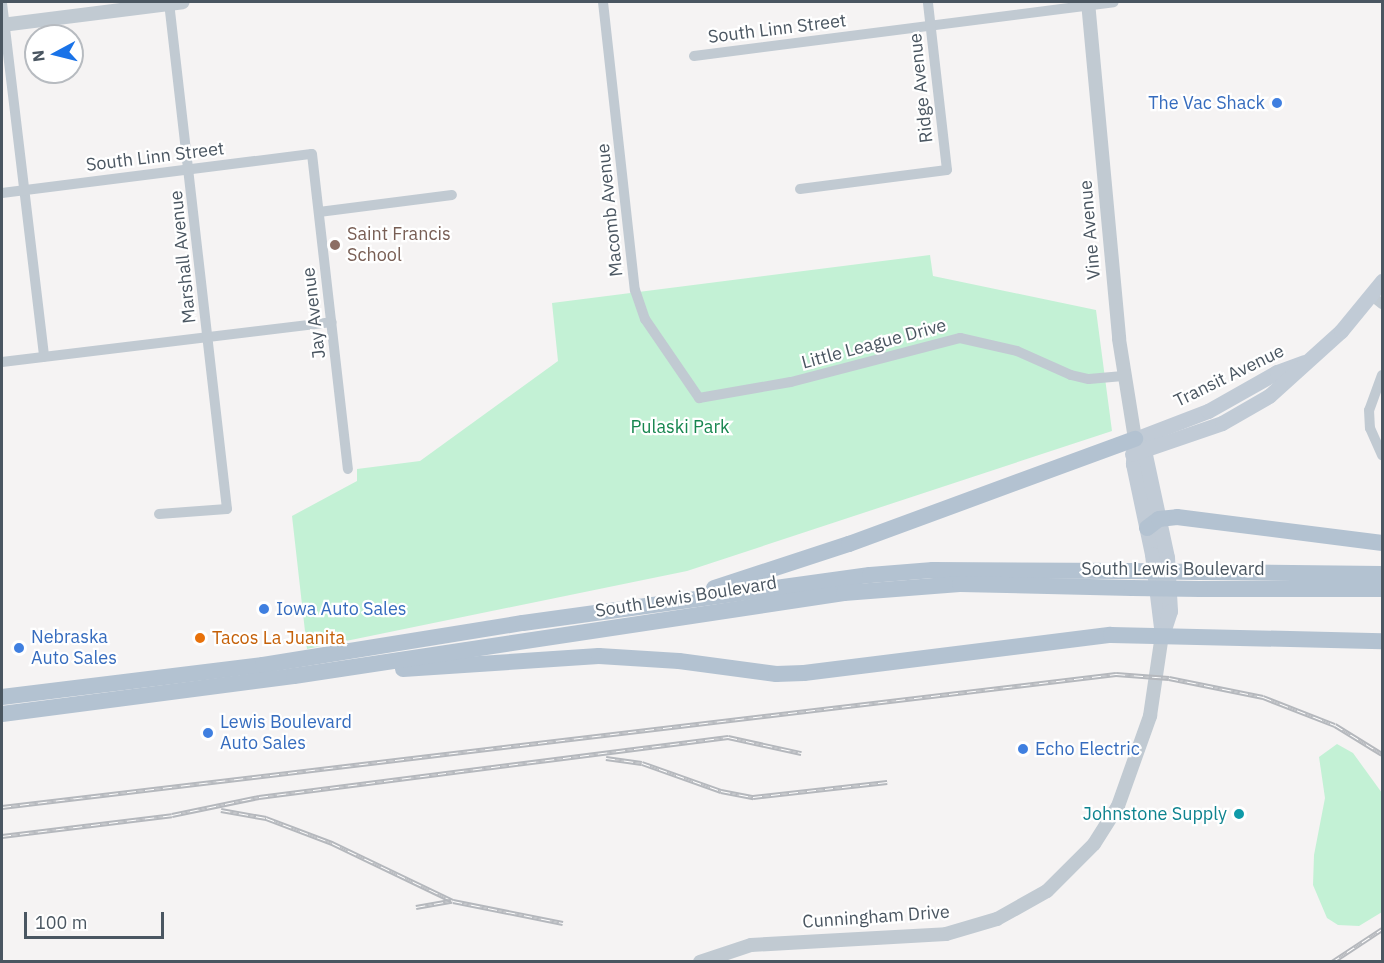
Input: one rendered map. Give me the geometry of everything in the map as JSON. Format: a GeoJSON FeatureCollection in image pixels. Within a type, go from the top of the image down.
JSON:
{"type":"FeatureCollection","features":[{"type":"Feature","properties":{"kind":"main road","name":"Transit Avenue"},"geometry":{"type":"LineString","coordinates":[[1137,448],[1277,372],[1307,361],[1377,300],[1383,282]]}},
{"type":"Feature","properties":{"kind":"main road"},"geometry":{"type":"LineString","coordinates":[[652,605],[782,567],[1137,448],[1153,524],[1167,557],[1170,611],[1162,635]]}},
{"type":"Feature","properties":{"kind":"main road"},"geometry":{"type":"LineString","coordinates":[[1153,524],[1177,518],[1383,543]]}},
{"type":"Feature","properties":{"kind":"main road","name":"South Lewis Boulevard"},"geometry":{"type":"LineString","coordinates":[[2,697],[263,665],[652,605],[933,570],[1130,571],[1200,580],[1383,589]]}},
{"type":"Feature","properties":{"kind":"main road","name":"South Lewis Boulevard"},"geometry":{"type":"LineString","coordinates":[[2,714],[294,676],[788,600],[895,588],[960,584],[1132,588],[1200,580],[1383,574]]}},
{"type":"Feature","properties":{"kind":"main road"},"geometry":{"type":"LineString","coordinates":[[294,676],[599,656],[679,661],[776,674],[804,673],[1089,638],[1162,635],[1383,641]]}},
{"type":"Feature","properties":{"kind":"street"},"geometry":{"type":"LineString","coordinates":[[3,25],[174,2]]}},
{"type":"Feature","properties":{"kind":"street","name":"Marshall Avenue"},"geometry":{"type":"LineString","coordinates":[[159,514],[226,509],[174,2]]}},
{"type":"Feature","properties":{"kind":"street","name":"Macomb Avenue"},"geometry":{"type":"LineString","coordinates":[[603,2],[635,290],[645,319],[699,398]]}},
{"type":"Feature","properties":{"kind":"street","name":"Ridge Avenue"},"geometry":{"type":"LineString","coordinates":[[800,189],[947,170],[928,2]]}},
{"type":"Feature","properties":{"kind":"street","name":"South Linn Street"},"geometry":{"type":"LineString","coordinates":[[694,56],[931,26],[1088,3],[1114,2]]}},
{"type":"Feature","properties":{"kind":"street"},"geometry":{"type":"LineString","coordinates":[[2,3],[44,357]]}},
{"type":"Feature","properties":{"kind":"street","name":"Vine Avenue"},"geometry":{"type":"LineString","coordinates":[[1088,3],[1123,376],[1137,448]]}},
{"type":"Feature","properties":{"kind":"street","name":"South Linn Street"},"geometry":{"type":"LineString","coordinates":[[2,193],[312,154]]}},
{"type":"Feature","properties":{"kind":"street","name":"Jay Avenue"},"geometry":{"type":"LineString","coordinates":[[312,154],[348,469]]}},
{"type":"Feature","properties":{"kind":"street"},"geometry":{"type":"LineString","coordinates":[[319,212],[452,195]]}},
{"type":"Feature","properties":{"kind":"street"},"geometry":{"type":"LineString","coordinates":[[2,362],[332,322]]}},
{"type":"Feature","properties":{"kind":"street","name":"Little League Drive"},"geometry":{"type":"LineString","coordinates":[[699,398],[790,382],[960,338],[1017,351],[1071,375],[1089,379],[1123,376]]}},
{"type":"Feature","properties":{"kind":"street"},"geometry":{"type":"LineString","coordinates":[[1383,375],[1369,410],[1370,428],[1383,455]]}},
{"type":"Feature","properties":{"kind":"street","name":"Cunningham Drive"},"geometry":{"type":"LineString","coordinates":[[700,962],[752,945],[946,934],[997,919],[1047,891],[1094,844],[1118,806],[1150,716],[1162,635]]}},
{"type":"Feature","properties":{"kind":"green space","name":"Pulaski Park"},"geometry":{"type":"Polygon","coordinates":[[[930,255],[933,276],[1096,310],[1112,431],[687,571],[307,649],[292,516],[357,481],[357,469],[420,461],[558,361],[552,303],[930,255]]]}},
{"type":"Feature","properties":{"kind":"green space"},"geometry":{"type":"Polygon","coordinates":[[[1337,744],[1353,753],[1382,793],[1382,912],[1359,926],[1338,925],[1327,918],[1313,885],[1314,855],[1325,798],[1319,757],[1337,744]]]}},
{"type":"Feature","properties":{"kind":"railway"},"geometry":{"type":"LineString","coordinates":[[2,807],[1116,674],[1169,678],[1263,697],[1335,725],[1382,754]]}},
{"type":"Feature","properties":{"kind":"railway"},"geometry":{"type":"LineString","coordinates":[[2,836],[172,815],[259,797],[728,737],[801,753]]}},
{"type":"Feature","properties":{"kind":"railway"},"geometry":{"type":"LineString","coordinates":[[606,758],[642,763],[721,791],[753,797],[887,782]]}},
{"type":"Feature","properties":{"kind":"railway"},"geometry":{"type":"LineString","coordinates":[[221,810],[266,818],[332,843],[453,901],[563,923]]}},
{"type":"Feature","properties":{"kind":"railway"},"geometry":{"type":"LineString","coordinates":[[416,907],[451,901]]}},
{"type":"Feature","properties":{"kind":"railway"},"geometry":{"type":"LineString","coordinates":[[1332,962],[1382,929]]}},
{"type":"Feature","properties":{"kind":"place","name":"The Vac Shack"},"geometry":{"type":"Point","coordinates":[1277,103]}},
{"type":"Feature","properties":{"kind":"place","name":"Saint Francis School"},"geometry":{"type":"Point","coordinates":[335,245]}},
{"type":"Feature","properties":{"kind":"place","name":"Iowa Auto Sales"},"geometry":{"type":"Point","coordinates":[264,609]}},
{"type":"Feature","properties":{"kind":"place","name":"Tacos La Juanita"},"geometry":{"type":"Point","coordinates":[200,638]}},
{"type":"Feature","properties":{"kind":"place","name":"Nebraska Auto Sales"},"geometry":{"type":"Point","coordinates":[19,648]}},
{"type":"Feature","properties":{"kind":"place","name":"Lewis Boulevard Auto Sales"},"geometry":{"type":"Point","coordinates":[208,733]}},
{"type":"Feature","properties":{"kind":"place","name":"Echo Electric"},"geometry":{"type":"Point","coordinates":[1023,749]}},
{"type":"Feature","properties":{"kind":"place","name":"Johnstone Supply"},"geometry":{"type":"Point","coordinates":[1239,814]}}]}
